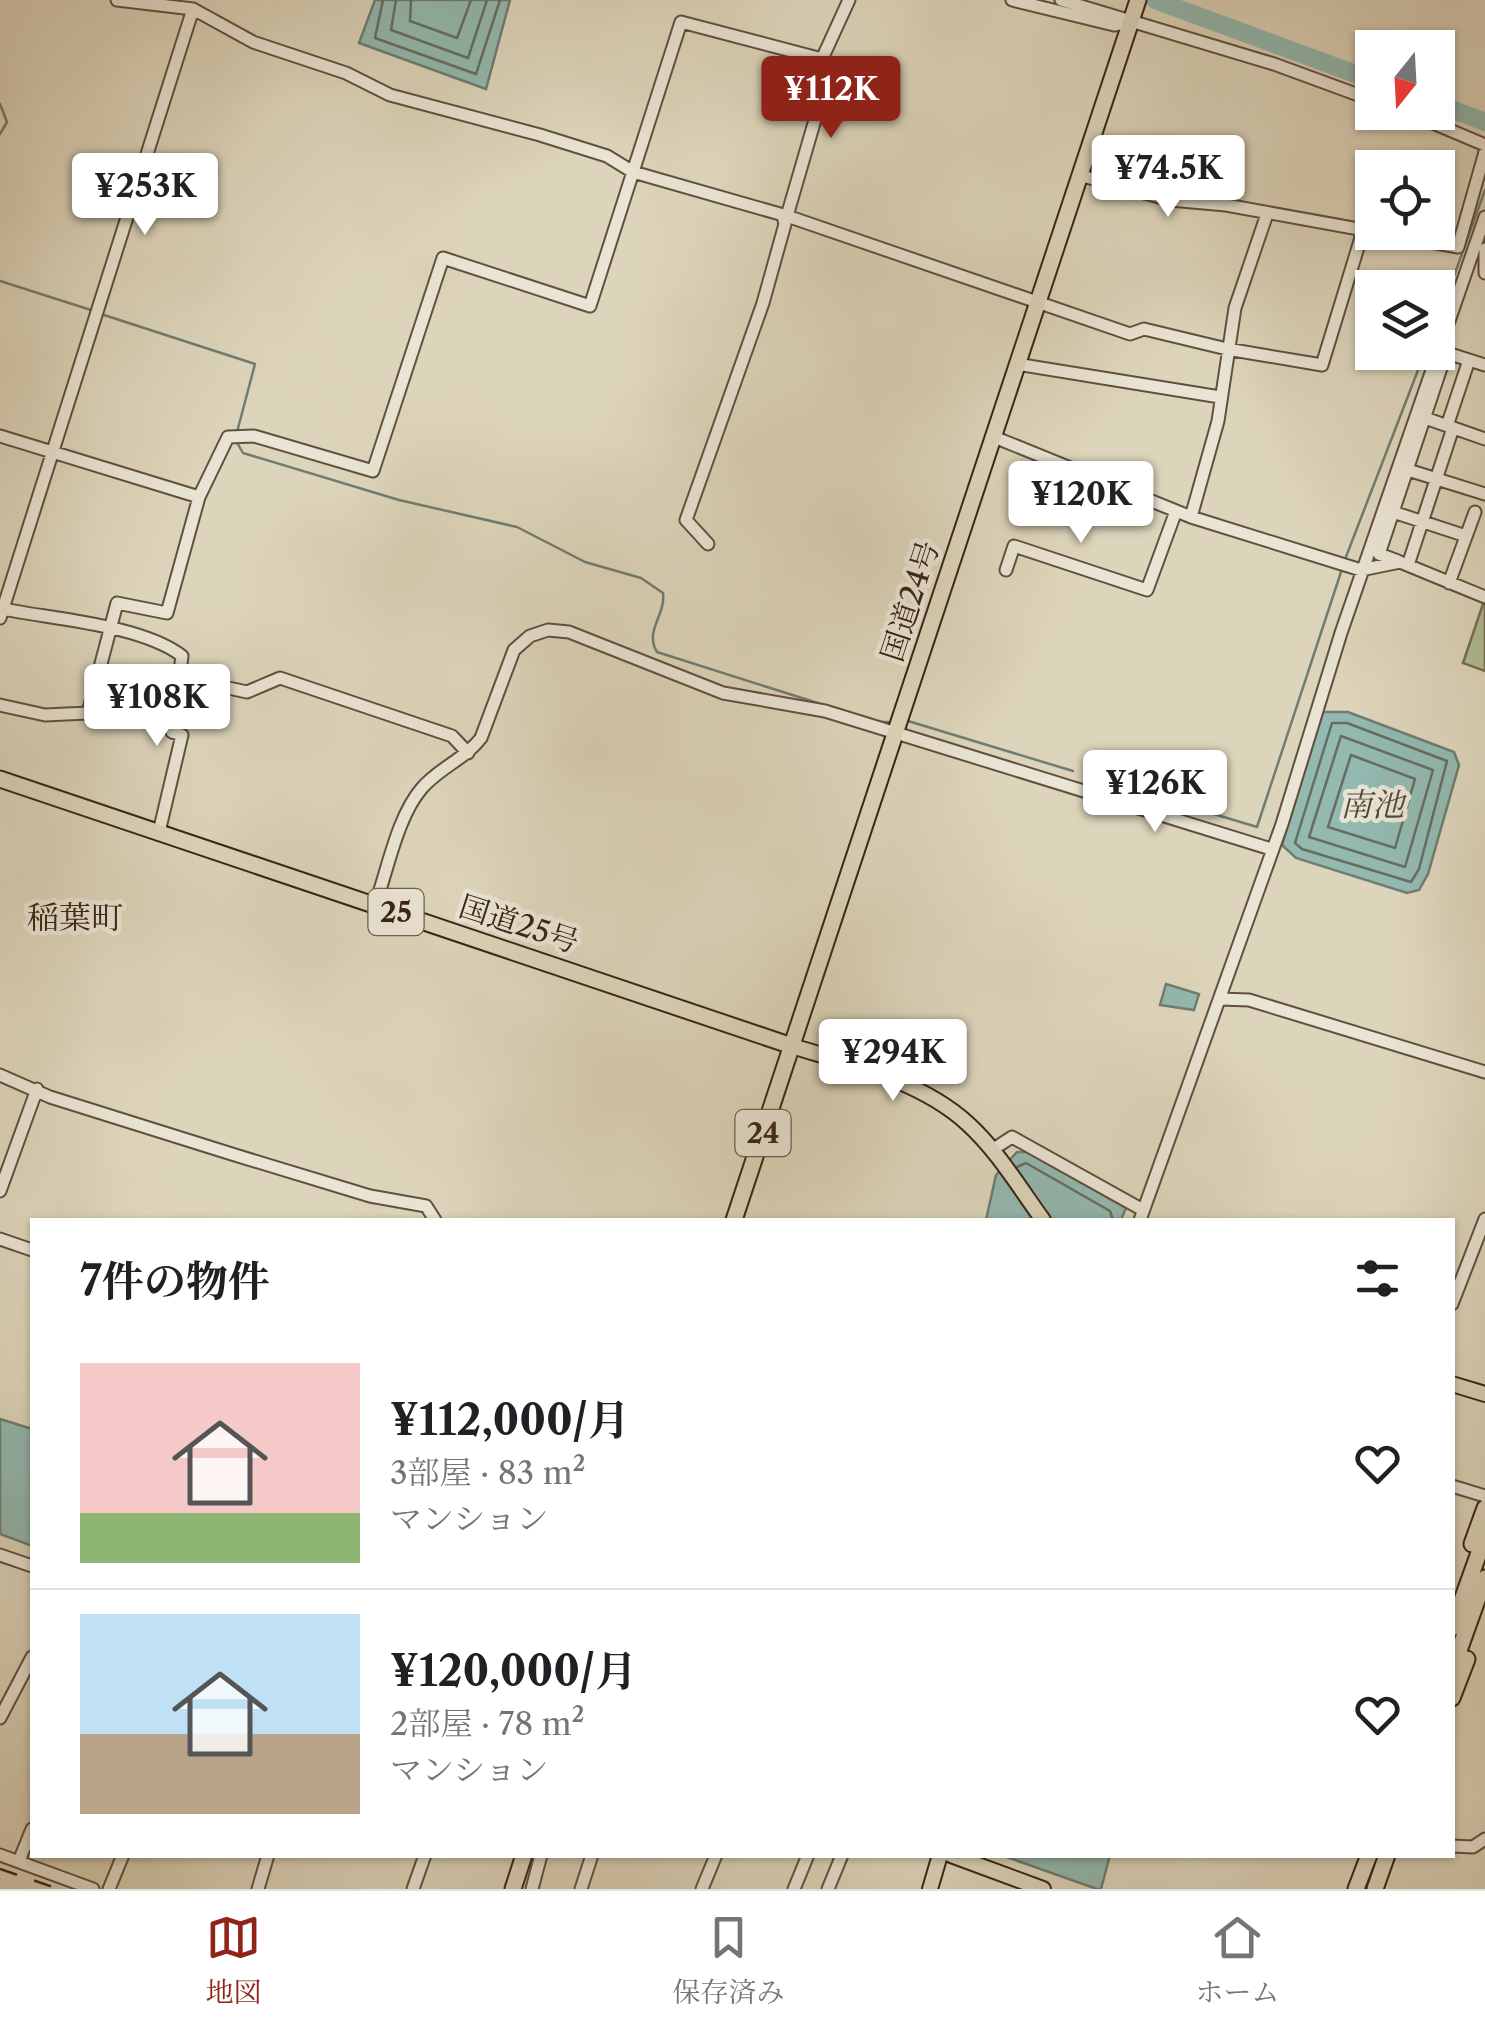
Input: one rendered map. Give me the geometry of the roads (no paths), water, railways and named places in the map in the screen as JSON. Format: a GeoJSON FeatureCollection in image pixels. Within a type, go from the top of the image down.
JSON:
{"type":"FeatureCollection","features":[{"type":"Feature","properties":{"kind":"highway","name":"国道24号"},"geometry":{"type":"LineString","coordinates":[[735,1218],[1134,12]]}},
{"type":"Feature","properties":{"kind":"highway","name":"国道25号"},"geometry":{"type":"LineString","coordinates":[[0,779],[792,1046]]}},
{"type":"Feature","properties":{"kind":"highway"},"geometry":{"type":"LineString","coordinates":[[1455,1591],[1485,1508]]}},
{"type":"Feature","properties":{"kind":"highway"},"geometry":{"type":"LineString","coordinates":[[1455,1620],[1485,1536]]}},
{"type":"Feature","properties":{"kind":"highway"},"geometry":{"type":"LineString","coordinates":[[1455,1662],[1485,1578]]}},
{"type":"Feature","properties":{"kind":"highway"},"geometry":{"type":"LineString","coordinates":[[1455,1690],[1485,1608]]}},
{"type":"Feature","properties":{"kind":"highway"},"geometry":{"type":"LineString","coordinates":[[513,1889],[523,1858]]}},
{"type":"Feature","properties":{"kind":"highway"},"geometry":{"type":"LineString","coordinates":[[1357,1889],[1378,1858]]}},
{"type":"Feature","properties":{"kind":"highway"},"geometry":{"type":"LineString","coordinates":[[1379,1858],[1379,1889]]}},
{"type":"Feature","properties":{"kind":"main road"},"geometry":{"type":"LineString","coordinates":[[792,1046],[936,1099],[967,1122],[1043,1218]]}},
{"type":"Feature","properties":{"kind":"main road"},"geometry":{"type":"LineString","coordinates":[[1455,1385],[1485,1394]]}},
{"type":"Feature","properties":{"kind":"main road"},"geometry":{"type":"LineString","coordinates":[[930,1889],[939,1858]]}},
{"type":"Feature","properties":{"kind":"main road"},"geometry":{"type":"LineString","coordinates":[[959,1858],[1043,1889]]}},
{"type":"Feature","properties":{"kind":"street"},"geometry":{"type":"LineString","coordinates":[[117,0],[193,8],[253,42],[346,73],[390,95],[606,156],[633,172],[785,216],[1130,334],[1144,329],[1226,349],[1322,365],[1357,250]]}},
{"type":"Feature","properties":{"kind":"street"},"geometry":{"type":"LineString","coordinates":[[708,544],[686,520],[763,303],[785,216],[820,106],[822,59],[848,0]]}},
{"type":"Feature","properties":{"kind":"street"},"geometry":{"type":"LineString","coordinates":[[1012,0],[1114,25],[1134,12]]}},
{"type":"Feature","properties":{"kind":"street"},"geometry":{"type":"LineString","coordinates":[[1060,0],[1134,12],[1355,94]]}},
{"type":"Feature","properties":{"kind":"street"},"geometry":{"type":"LineString","coordinates":[[158,832],[182,735],[172,732],[182,656],[169,646],[111,630],[2,614],[193,8]]}},
{"type":"Feature","properties":{"kind":"street"},"geometry":{"type":"LineString","coordinates":[[0,705],[45,715],[88,714],[117,603],[167,612],[199,497],[224,441],[234,434],[373,471],[443,258],[590,306],[682,22],[822,59]]}},
{"type":"Feature","properties":{"kind":"street"},"geometry":{"type":"LineString","coordinates":[[1446,130],[1485,148],[1480,191],[1455,246]]}},
{"type":"Feature","properties":{"kind":"street"},"geometry":{"type":"LineString","coordinates":[[1080,175],[1170,200],[1355,230]]}},
{"type":"Feature","properties":{"kind":"street"},"geometry":{"type":"LineString","coordinates":[[1191,517],[1218,421],[1235,308],[1267,214]]}},
{"type":"Feature","properties":{"kind":"street"},"geometry":{"type":"LineString","coordinates":[[1455,307],[1485,219]]}},
{"type":"Feature","properties":{"kind":"street"},"geometry":{"type":"LineString","coordinates":[[1485,249],[1485,273]]}},
{"type":"Feature","properties":{"kind":"street"},"geometry":{"type":"LineString","coordinates":[[1455,356],[1485,365]]}},
{"type":"Feature","properties":{"kind":"street"},"geometry":{"type":"LineString","coordinates":[[1404,563],[1436,478],[1469,360]]}},
{"type":"Feature","properties":{"kind":"street"},"geometry":{"type":"LineString","coordinates":[[1016,364],[1220,397]]}},
{"type":"Feature","properties":{"kind":"street"},"geometry":{"type":"LineString","coordinates":[[996,1155],[1012,1138],[1141,1215],[1370,570],[1434,370]]}},
{"type":"Feature","properties":{"kind":"street"},"geometry":{"type":"LineString","coordinates":[[1370,570],[1379,554],[1440,370]]}},
{"type":"Feature","properties":{"kind":"street"},"geometry":{"type":"LineString","coordinates":[[1425,418],[1485,439]]}},
{"type":"Feature","properties":{"kind":"street"},"geometry":{"type":"LineString","coordinates":[[0,436],[199,497]]}},
{"type":"Feature","properties":{"kind":"street"},"geometry":{"type":"LineString","coordinates":[[994,437],[1191,517],[1343,565],[1370,570],[1404,563]]}},
{"type":"Feature","properties":{"kind":"street"},"geometry":{"type":"LineString","coordinates":[[1408,470],[1485,494]]}},
{"type":"Feature","properties":{"kind":"street"},"geometry":{"type":"LineString","coordinates":[[1449,584],[1480,509]]}},
{"type":"Feature","properties":{"kind":"street"},"geometry":{"type":"LineString","coordinates":[[1006,570],[1014,546],[1147,590],[1176,511]]}},
{"type":"Feature","properties":{"kind":"street"},"geometry":{"type":"LineString","coordinates":[[1393,512],[1466,536]]}},
{"type":"Feature","properties":{"kind":"street"},"geometry":{"type":"LineString","coordinates":[[1379,554],[1485,597]]}},
{"type":"Feature","properties":{"kind":"street"},"geometry":{"type":"LineString","coordinates":[[376,905],[411,805],[423,786],[482,738],[514,650],[530,636],[548,630],[604,642],[724,694],[825,710],[1271,849]]}},
{"type":"Feature","properties":{"kind":"street"},"geometry":{"type":"LineString","coordinates":[[182,678],[247,692],[280,678],[452,736],[468,753]]}},
{"type":"Feature","properties":{"kind":"street"},"geometry":{"type":"LineString","coordinates":[[1220,999],[1249,1000],[1485,1072]]}},
{"type":"Feature","properties":{"kind":"street"},"geometry":{"type":"LineString","coordinates":[[0,1075],[50,1097],[370,1196],[426,1206],[435,1218]]}},
{"type":"Feature","properties":{"kind":"street"},"geometry":{"type":"LineString","coordinates":[[0,1191],[37,1089]]}},
{"type":"Feature","properties":{"kind":"street"},"geometry":{"type":"LineString","coordinates":[[423,1218],[426,1206]]}},
{"type":"Feature","properties":{"kind":"street"},"geometry":{"type":"LineString","coordinates":[[1455,1296],[1485,1219]]}},
{"type":"Feature","properties":{"kind":"street"},"geometry":{"type":"LineString","coordinates":[[0,1239],[30,1249]]}},
{"type":"Feature","properties":{"kind":"street"},"geometry":{"type":"LineString","coordinates":[[1455,1487],[1485,1496]]}},
{"type":"Feature","properties":{"kind":"street"},"geometry":{"type":"LineString","coordinates":[[0,1555],[30,1565]]}},
{"type":"Feature","properties":{"kind":"street"},"geometry":{"type":"LineString","coordinates":[[0,1718],[30,1661]]}},
{"type":"Feature","properties":{"kind":"street"},"geometry":{"type":"LineString","coordinates":[[19,1862],[30,1833]]}},
{"type":"Feature","properties":{"kind":"street"},"geometry":{"type":"LineString","coordinates":[[1455,1846],[1473,1847],[1485,1839]]}},
{"type":"Feature","properties":{"kind":"street"},"geometry":{"type":"LineString","coordinates":[[0,1855],[93,1889]]}},
{"type":"Feature","properties":{"kind":"street"},"geometry":{"type":"LineString","coordinates":[[109,1889],[122,1858]]}},
{"type":"Feature","properties":{"kind":"street"},"geometry":{"type":"LineString","coordinates":[[258,1889],[267,1858]]}},
{"type":"Feature","properties":{"kind":"street"},"geometry":{"type":"LineString","coordinates":[[414,1889],[424,1858]]}},
{"type":"Feature","properties":{"kind":"street"},"geometry":{"type":"LineString","coordinates":[[532,1889],[540,1858]]}},
{"type":"Feature","properties":{"kind":"street"},"geometry":{"type":"LineString","coordinates":[[581,1889],[591,1858]]}},
{"type":"Feature","properties":{"kind":"street"},"geometry":{"type":"LineString","coordinates":[[702,1889],[715,1858]]}},
{"type":"Feature","properties":{"kind":"street"},"geometry":{"type":"LineString","coordinates":[[794,1889],[807,1858]]}},
{"type":"Feature","properties":{"kind":"street"},"geometry":{"type":"LineString","coordinates":[[828,1889],[841,1858]]}},
{"type":"Feature","properties":{"kind":"water"},"geometry":{"type":"Polygon","coordinates":[[[375,0],[510,0],[486,89],[359,43],[375,0]]]}},
{"type":"Feature","properties":{"kind":"water","name":"南池"},"geometry":{"type":"Polygon","coordinates":[[[1323,712],[1348,712],[1454,752],[1459,765],[1428,874],[1419,890],[1407,893],[1296,858],[1282,845],[1323,712]]]}},
{"type":"Feature","properties":{"kind":"water"},"geometry":{"type":"Polygon","coordinates":[[[1166,984],[1199,994],[1194,1010],[1160,1005],[1166,984]]]}},
{"type":"Feature","properties":{"kind":"water"},"geometry":{"type":"Polygon","coordinates":[[[1017,1152],[1027,1152],[1126,1208],[1122,1218],[986,1218],[996,1175],[1017,1152]]]}},
{"type":"Feature","properties":{"kind":"water"},"geometry":{"type":"Polygon","coordinates":[[[0,1419],[30,1428],[30,1545],[0,1534],[0,1419]]]}},
{"type":"Feature","properties":{"kind":"water"},"geometry":{"type":"Polygon","coordinates":[[[1009,1858],[1109,1858],[1101,1889],[1009,1858]]]}},
{"type":"Feature","properties":{"kind":"waterway"},"geometry":{"type":"LineString","coordinates":[[1155,0],[1355,74]]}},
{"type":"Feature","properties":{"kind":"waterway"},"geometry":{"type":"LineString","coordinates":[[0,104],[7,122],[0,134]]}},
{"type":"Feature","properties":{"kind":"waterway"},"geometry":{"type":"LineString","coordinates":[[1455,111],[1485,122]]}},
{"type":"Feature","properties":{"kind":"waterway"},"geometry":{"type":"LineString","coordinates":[[1455,273],[1485,190]]}},
{"type":"Feature","properties":{"kind":"waterway"},"geometry":{"type":"LineString","coordinates":[[0,281],[94,311]]}},
{"type":"Feature","properties":{"kind":"waterway"},"geometry":{"type":"LineString","coordinates":[[101,314],[255,364],[237,432]]}},
{"type":"Feature","properties":{"kind":"waterway"},"geometry":{"type":"LineString","coordinates":[[1344,562],[1418,370]]}},
{"type":"Feature","properties":{"kind":"waterway"},"geometry":{"type":"LineString","coordinates":[[235,439],[243,453],[399,500],[517,527],[585,562],[641,578],[663,593],[653,637],[657,652],[824,705]]}},
{"type":"Feature","properties":{"kind":"waterway"},"geometry":{"type":"LineString","coordinates":[[1088,776],[1257,827],[1342,569]]}},
{"type":"Feature","properties":{"kind":"waterway"},"geometry":{"type":"LineString","coordinates":[[908,721],[1073,771]]}},
{"type":"Feature","properties":{"kind":"waterway"},"geometry":{"type":"LineString","coordinates":[[880,722],[890,722]]}},
{"type":"Feature","properties":{"kind":"railway"},"geometry":{"type":"LineString","coordinates":[[0,1869],[59,1889]]}},
{"type":"Feature","properties":{"kind":"district","name":"稲葉町"},"geometry":{"type":"Point","coordinates":[75,917]}}]}
